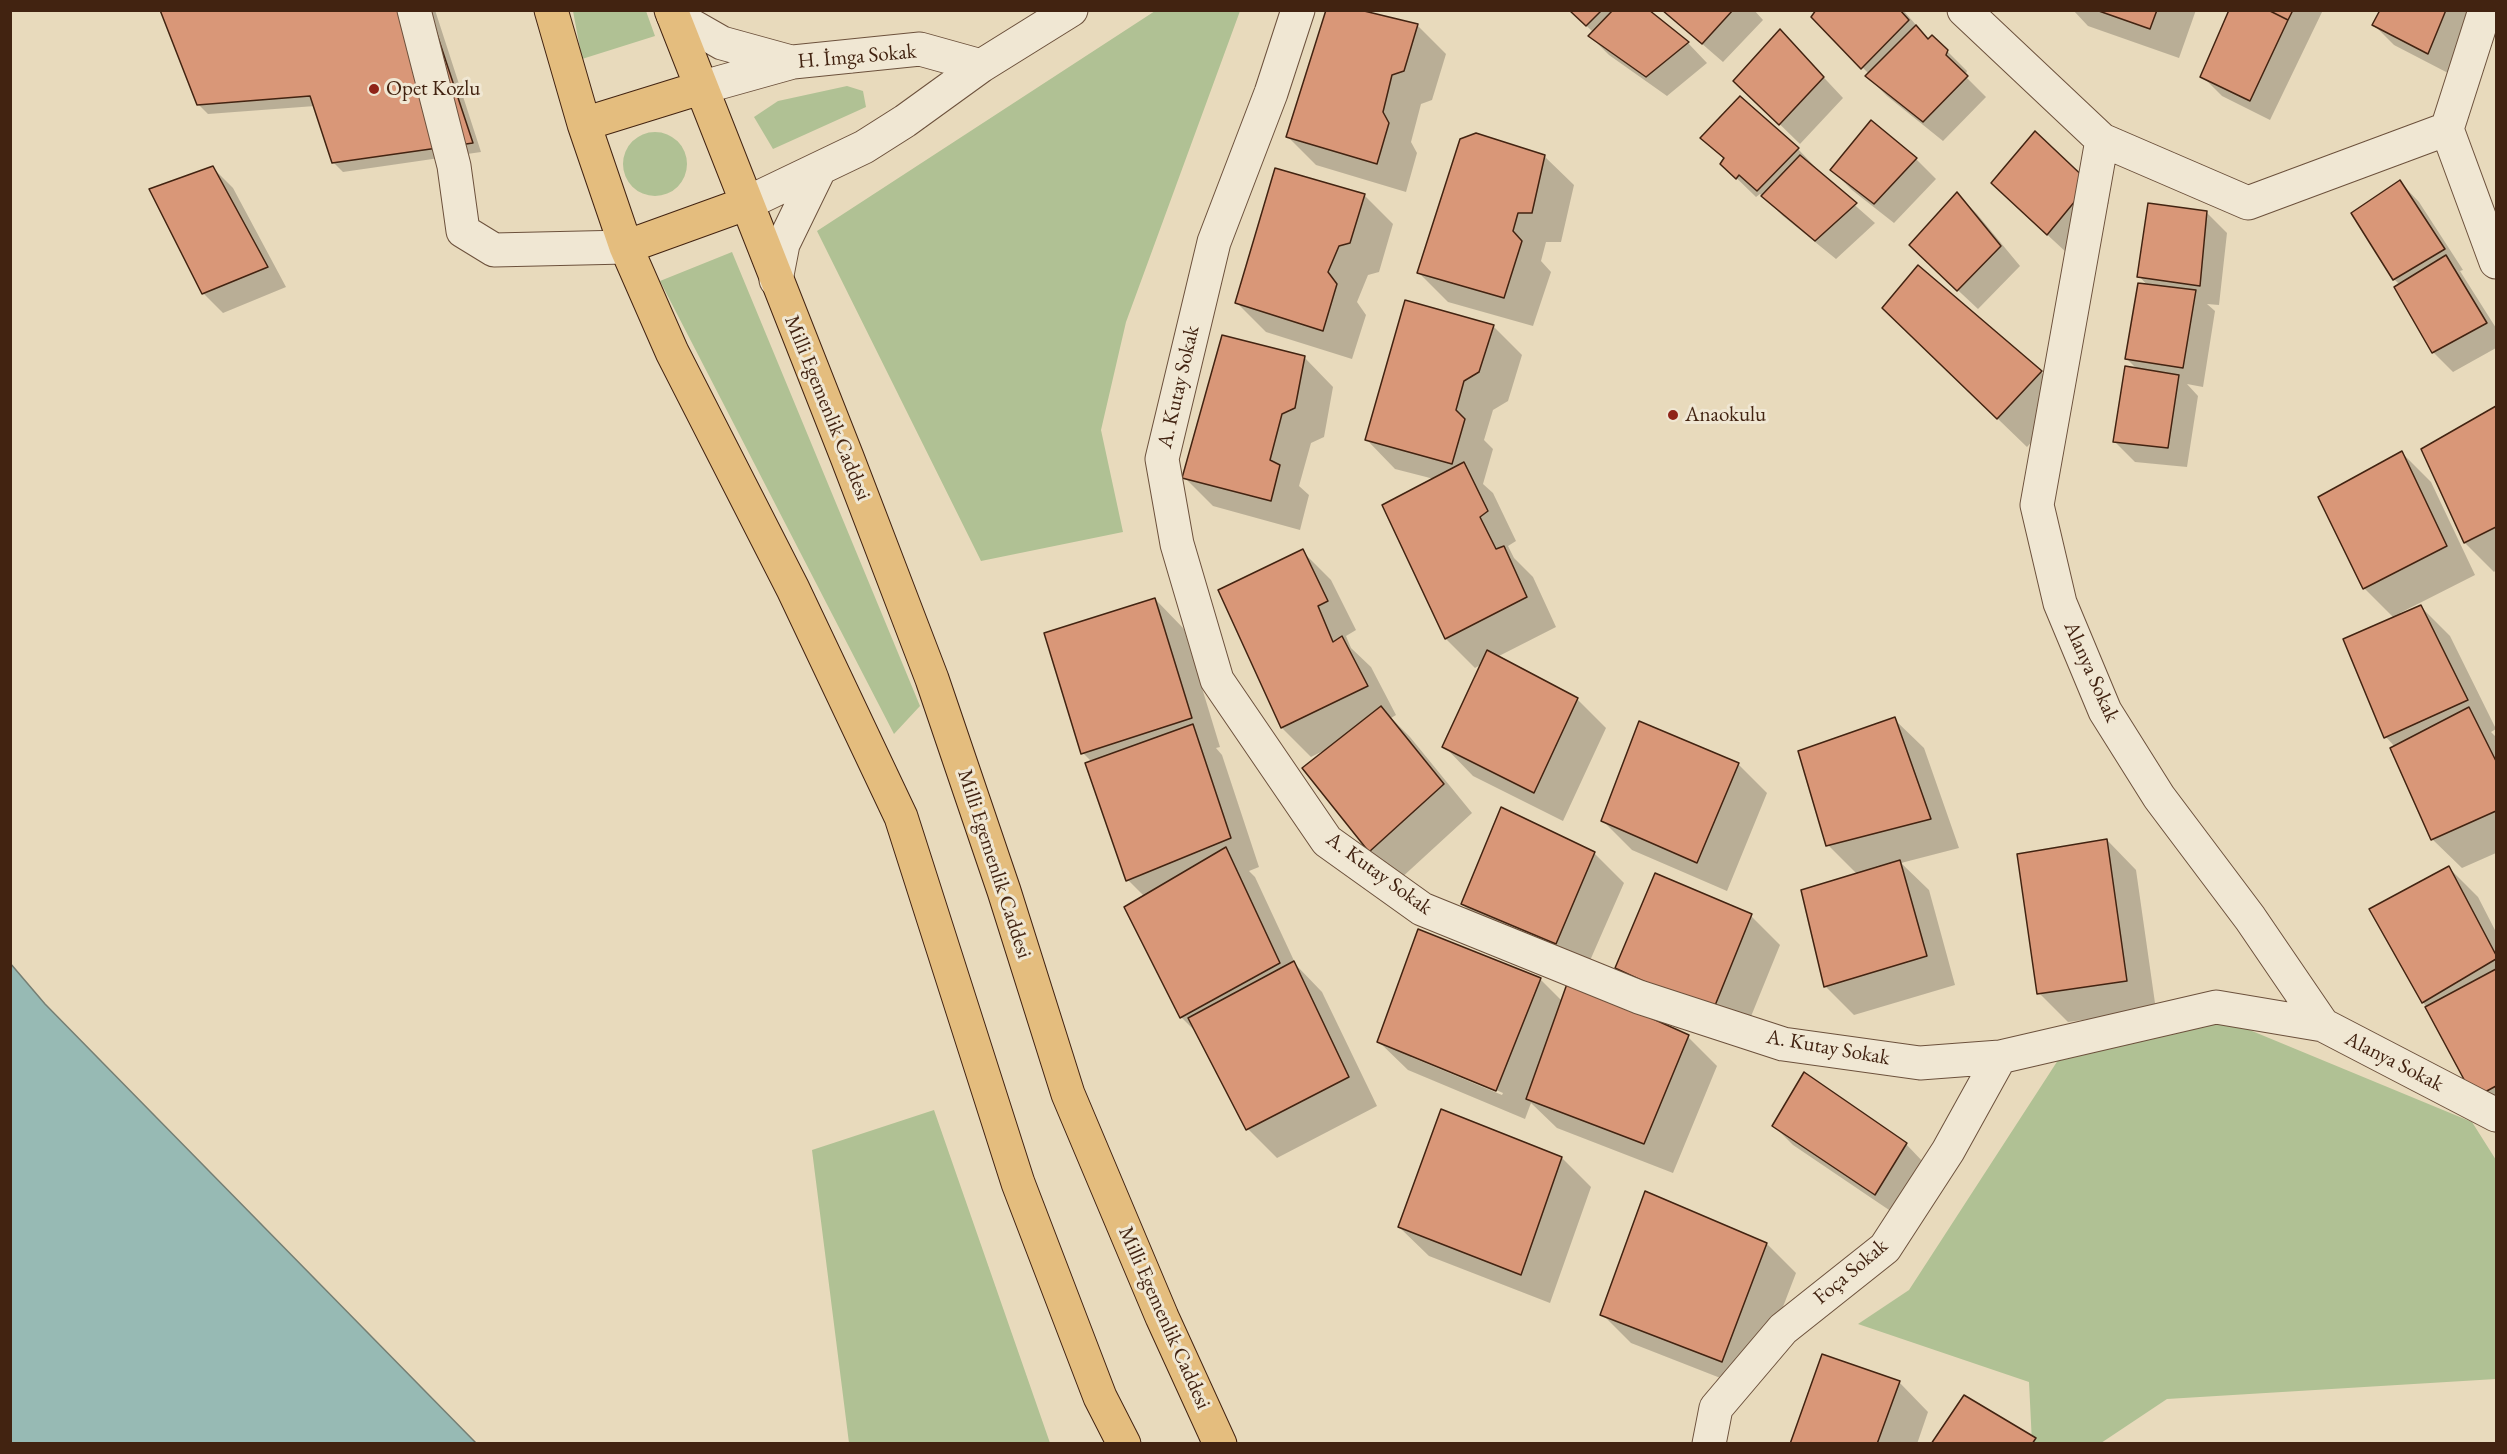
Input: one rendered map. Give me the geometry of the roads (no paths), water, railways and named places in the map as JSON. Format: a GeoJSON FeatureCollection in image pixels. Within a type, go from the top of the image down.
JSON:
{"type":"FeatureCollection","features":[{"type":"Feature","properties":{"kind":"highway"},"geometry":{"type":"LineString","coordinates":[[552,10],[584,124],[626,247],[672,352],[793,589],[901,817],[1018,1183],[1100,1397],[1124,1443]]}},
{"type":"Feature","properties":{"kind":"highway"},"geometry":{"type":"LineString","coordinates":[[584,124],[700,88],[671,13]]}},
{"type":"Feature","properties":{"kind":"highway","name":"Milli Egemenlik Caddesi"},"geometry":{"type":"LineString","coordinates":[[700,88],[847,457],[932,679],[1004,891],[1068,1094],[1162,1317],[1220,1443]]}},
{"type":"Feature","properties":{"kind":"highway"},"geometry":{"type":"LineString","coordinates":[[626,247],[745,204]]}},
{"type":"Feature","properties":{"kind":"street"},"geometry":{"type":"LineString","coordinates":[[414,10],[454,165],[463,231],[494,250],[626,247]]}},
{"type":"Feature","properties":{"kind":"street"},"geometry":{"type":"LineString","coordinates":[[745,204],[864,147],[905,121],[981,66],[1071,10]]}},
{"type":"Feature","properties":{"kind":"street","name":"A. Kutay Sokak"},"geometry":{"type":"LineString","coordinates":[[1298,10],[1271,93],[1214,242],[1162,459],[1177,544],[1217,680],[1327,841],[1422,909],[1639,997],[1783,1044],[1920,1063],[2000,1057],[2216,1007],[2323,1025]]}},
{"type":"Feature","properties":{"kind":"street"},"geometry":{"type":"LineString","coordinates":[[1964,10],[2102,140],[2248,203],[2447,129]]}},
{"type":"Feature","properties":{"kind":"street"},"geometry":{"type":"LineString","coordinates":[[2484,10],[2447,129],[2496,262]]}},
{"type":"Feature","properties":{"kind":"street"},"geometry":{"type":"LineString","coordinates":[[671,13],[722,43],[793,62]]}},
{"type":"Feature","properties":{"kind":"street","name":"H. İmga Sokak"},"geometry":{"type":"LineString","coordinates":[[700,88],[793,62],[920,49],[981,66]]}},
{"type":"Feature","properties":{"kind":"street","name":"Alanya Sokak"},"geometry":{"type":"LineString","coordinates":[[2102,140],[2037,505],[2060,603],[2105,711],[2159,797],[2250,918],[2323,1025],[2496,1115]]}},
{"type":"Feature","properties":{"kind":"street"},"geometry":{"type":"LineString","coordinates":[[776,280],[783,244],[819,170]]}},
{"type":"Feature","properties":{"kind":"street","name":"Foça Sokak"},"geometry":{"type":"LineString","coordinates":[[1709,1443],[1716,1408],[1783,1329],[1886,1248],[1948,1151],[2000,1057]]}},
{"type":"Feature","properties":{"kind":"water"},"geometry":{"type":"Polygon","coordinates":[[[10,963],[45,1004],[476,1443],[11,1443],[10,963]]]}},
{"type":"Feature","properties":{"kind":"place","name":"Opet Kozlu"},"geometry":{"type":"Point","coordinates":[374,89]}},
{"type":"Feature","properties":{"kind":"place","name":"Anaokulu"},"geometry":{"type":"Point","coordinates":[1673,415]}}]}
